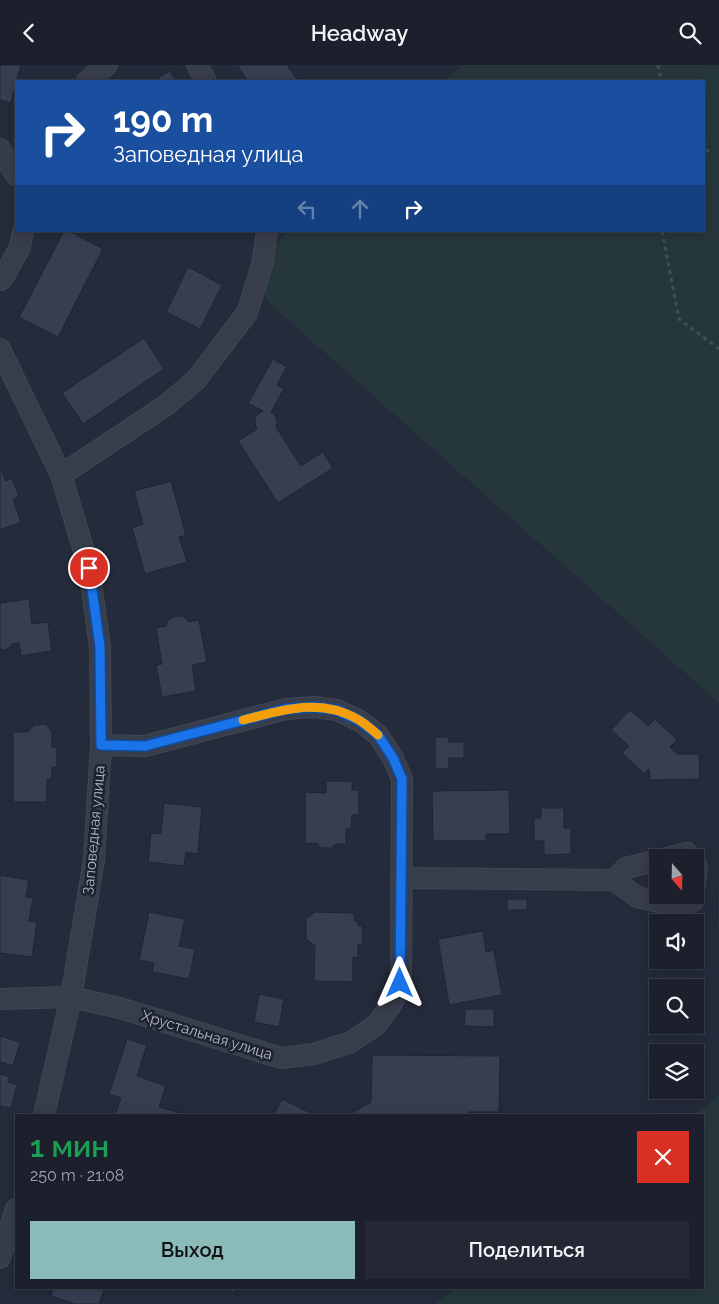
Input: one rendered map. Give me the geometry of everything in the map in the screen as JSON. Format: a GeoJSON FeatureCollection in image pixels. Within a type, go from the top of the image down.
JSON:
{"type":"FeatureCollection","features":[{"type":"Feature","properties":{"kind":"street"},"geometry":{"type":"LineString","coordinates":[[88,80],[106,65]]}},
{"type":"Feature","properties":{"kind":"street"},"geometry":{"type":"LineString","coordinates":[[197,65],[205,80]]}},
{"type":"Feature","properties":{"kind":"street"},"geometry":{"type":"LineString","coordinates":[[5,148],[15,173]]}},
{"type":"Feature","properties":{"kind":"street"},"geometry":{"type":"LineString","coordinates":[[0,280],[3,278],[20,247],[23,232]]}},
{"type":"Feature","properties":{"kind":"street"},"geometry":{"type":"LineString","coordinates":[[61,475],[165,406],[196,380],[247,313],[262,265],[267,232]]}},
{"type":"Feature","properties":{"kind":"street","name":"Заповедная улица"},"geometry":{"type":"LineString","coordinates":[[0,349],[61,475],[89,568],[100,647],[101,745],[94,860],[71,997],[44,1114]]}},
{"type":"Feature","properties":{"kind":"street","name":"Хрустальная улица"},"geometry":{"type":"LineString","coordinates":[[0,999],[71,997],[120,1009],[281,1057],[314,1054],[351,1043],[376,1025],[391,1005],[400,983],[402,779],[393,758],[378,735],[360,721],[337,710],[314,707],[286,709],[145,746],[101,745]]}},
{"type":"Feature","properties":{"kind":"street"},"geometry":{"type":"LineString","coordinates":[[614,880],[626,868],[649,863]]}},
{"type":"Feature","properties":{"kind":"street"},"geometry":{"type":"LineString","coordinates":[[401,878],[614,880],[637,897],[649,900]]}},
{"type":"Feature","properties":{"kind":"street"},"geometry":{"type":"LineString","coordinates":[[668,904],[681,907],[687,904]]}},
{"type":"Feature","properties":{"kind":"street"},"geometry":{"type":"LineString","coordinates":[[0,1258],[15,1212]]}},
{"type":"Feature","properties":{"kind":"path"},"geometry":{"type":"LineString","coordinates":[[658,65],[659,73],[663,80]]}},
{"type":"Feature","properties":{"kind":"path"},"geometry":{"type":"LineString","coordinates":[[662,232],[679,319],[719,349]]}},
{"type":"Feature","properties":{"kind":"shaded area"},"geometry":{"type":"Polygon","coordinates":[[[463,65],[719,65],[719,703],[270,304],[259,284],[272,250],[286,232],[705,232],[705,80],[444,80],[463,65]]]}},
{"type":"Feature","properties":{"kind":"shaded area"},"geometry":{"type":"Polygon","coordinates":[[[719,1096],[719,1304],[434,1304],[456,1289],[704,1289],[704,1114],[694,1114],[719,1096]]]}},
{"type":"Feature","properties":{"kind":"building"},"geometry":{"type":"Polygon","coordinates":[[[0,65],[21,65],[17,80],[15,80],[11,103],[0,100],[0,65]]]}},
{"type":"Feature","properties":{"kind":"building"},"geometry":{"type":"Polygon","coordinates":[[[237,65],[287,65],[297,80],[247,80],[237,65]]]}},
{"type":"Feature","properties":{"kind":"building"},"geometry":{"type":"Polygon","coordinates":[[[170,71],[175,80],[155,80],[170,71]]]}},
{"type":"Feature","properties":{"kind":"building"},"geometry":{"type":"Polygon","coordinates":[[[63,232],[71,232],[103,249],[58,337],[19,317],[63,232]]]}},
{"type":"Feature","properties":{"kind":"building"},"geometry":{"type":"Polygon","coordinates":[[[188,267],[222,285],[200,329],[166,312],[188,267]]]}},
{"type":"Feature","properties":{"kind":"building"},"geometry":{"type":"Polygon","coordinates":[[[144,338],[164,369],[83,424],[62,393],[144,338]]]}},
{"type":"Feature","properties":{"kind":"building"},"geometry":{"type":"Polygon","coordinates":[[[273,359],[287,367],[277,385],[284,389],[271,412],[277,420],[276,427],[301,466],[323,452],[333,468],[278,503],[238,441],[257,429],[255,418],[263,411],[248,403],[273,359]]]}},
{"type":"Feature","properties":{"kind":"building"},"geometry":{"type":"Polygon","coordinates":[[[0,470],[6,481],[12,478],[19,497],[13,499],[21,522],[0,530],[0,470]]]}},
{"type":"Feature","properties":{"kind":"building"},"geometry":{"type":"Polygon","coordinates":[[[171,481],[186,535],[179,537],[187,562],[145,574],[132,528],[143,524],[134,491],[171,481]]]}},
{"type":"Feature","properties":{"kind":"building"},"geometry":{"type":"Polygon","coordinates":[[[29,599],[32,624],[48,622],[52,651],[21,656],[19,643],[12,644],[4,650],[0,649],[0,603],[29,599]]]}},
{"type":"Feature","properties":{"kind":"building"},"geometry":{"type":"Polygon","coordinates":[[[182,616],[189,622],[199,620],[207,662],[192,665],[196,691],[162,697],[156,665],[162,664],[156,628],[166,626],[171,618],[182,616]]]}},
{"type":"Feature","properties":{"kind":"building"},"geometry":{"type":"Polygon","coordinates":[[[630,710],[648,726],[655,719],[677,740],[670,747],[677,754],[699,754],[700,779],[650,780],[649,769],[644,774],[622,753],[629,746],[611,730],[630,710]]]}},
{"type":"Feature","properties":{"kind":"building"},"geometry":{"type":"Polygon","coordinates":[[[46,724],[52,732],[52,747],[57,747],[57,767],[52,767],[52,779],[47,779],[47,802],[13,802],[13,732],[28,732],[34,725],[46,724]]]}},
{"type":"Feature","properties":{"kind":"building"},"geometry":{"type":"Polygon","coordinates":[[[435,737],[449,737],[449,742],[464,742],[464,758],[449,758],[449,769],[435,769],[435,737]]]}},
{"type":"Feature","properties":{"kind":"building"},"geometry":{"type":"Polygon","coordinates":[[[326,781],[352,781],[352,790],[359,790],[359,815],[352,815],[351,829],[346,829],[346,844],[336,844],[332,848],[321,848],[317,843],[305,844],[305,792],[326,793],[326,781]]]}},
{"type":"Feature","properties":{"kind":"building"},"geometry":{"type":"Polygon","coordinates":[[[509,790],[510,834],[486,834],[486,841],[433,841],[432,791],[509,790]]]}},
{"type":"Feature","properties":{"kind":"building"},"geometry":{"type":"Polygon","coordinates":[[[164,803],[202,807],[198,854],[186,852],[184,866],[148,862],[151,833],[161,834],[164,803]]]}},
{"type":"Feature","properties":{"kind":"building"},"geometry":{"type":"Polygon","coordinates":[[[541,808],[564,808],[564,828],[571,828],[571,854],[544,855],[544,841],[534,841],[534,818],[541,818],[541,808]]]}},
{"type":"Feature","properties":{"kind":"building"},"geometry":{"type":"Polygon","coordinates":[[[0,875],[29,880],[26,897],[33,898],[29,921],[37,922],[32,957],[0,953],[0,875]]]}},
{"type":"Feature","properties":{"kind":"building"},"geometry":{"type":"Polygon","coordinates":[[[718,883],[719,931],[717,931],[718,883]]]}},
{"type":"Feature","properties":{"kind":"building"},"geometry":{"type":"Polygon","coordinates":[[[507,899],[527,899],[527,910],[507,910],[507,899]]]}},
{"type":"Feature","properties":{"kind":"building"},"geometry":{"type":"Polygon","coordinates":[[[149,912],[185,919],[179,946],[195,949],[189,979],[152,972],[154,963],[139,960],[149,912]]]}},
{"type":"Feature","properties":{"kind":"building"},"geometry":{"type":"Polygon","coordinates":[[[315,912],[354,913],[354,921],[358,921],[358,926],[363,926],[362,945],[358,945],[358,958],[353,957],[353,982],[314,981],[315,946],[306,939],[306,919],[315,912]]]}},
{"type":"Feature","properties":{"kind":"building"},"geometry":{"type":"Polygon","coordinates":[[[483,931],[486,952],[494,950],[502,995],[449,1005],[438,939],[483,931]]]}},
{"type":"Feature","properties":{"kind":"building"},"geometry":{"type":"Polygon","coordinates":[[[259,994],[284,999],[279,1027],[254,1022],[259,994]]]}},
{"type":"Feature","properties":{"kind":"building"},"geometry":{"type":"Polygon","coordinates":[[[465,1009],[494,1009],[494,1027],[464,1026],[465,1009]]]}},
{"type":"Feature","properties":{"kind":"building"},"geometry":{"type":"Polygon","coordinates":[[[0,1036],[20,1042],[13,1066],[0,1062],[0,1036]]]}},
{"type":"Feature","properties":{"kind":"building"},"geometry":{"type":"Polygon","coordinates":[[[127,1039],[147,1045],[137,1076],[166,1086],[159,1107],[184,1114],[115,1114],[121,1098],[109,1094],[127,1039]]]}},
{"type":"Feature","properties":{"kind":"building"},"geometry":{"type":"Polygon","coordinates":[[[372,1055],[500,1056],[499,1112],[468,1112],[468,1114],[350,1114],[371,1102],[372,1055]]]}},
{"type":"Feature","properties":{"kind":"building"},"geometry":{"type":"Polygon","coordinates":[[[0,1074],[10,1077],[8,1082],[17,1085],[11,1108],[1,1106],[0,1111],[0,1074]]]}},
{"type":"Feature","properties":{"kind":"building"},"geometry":{"type":"Polygon","coordinates":[[[282,1099],[313,1114],[274,1114],[282,1099]]]}},
{"type":"Feature","properties":{"kind":"building"},"geometry":{"type":"Polygon","coordinates":[[[53,1289],[104,1289],[99,1304],[75,1304],[51,1296],[53,1289]]]}},
{"type":"Feature","properties":{"kind":"building"},"geometry":{"type":"Polygon","coordinates":[[[227,1289],[236,1289],[234,1293],[227,1289]]]}},
{"type":"Feature","properties":{"kind":"slow traffic"},"geometry":{"type":"LineString","coordinates":[[243,720],[286,709],[314,707],[337,710],[360,721],[378,735]]}},
{"type":"Feature","properties":{"kind":"route"},"geometry":{"type":"LineString","coordinates":[[89,568],[100,647],[101,745],[145,746],[286,709],[314,707],[337,710],[360,721],[378,735],[393,758],[402,779],[400,983]]}}]}
